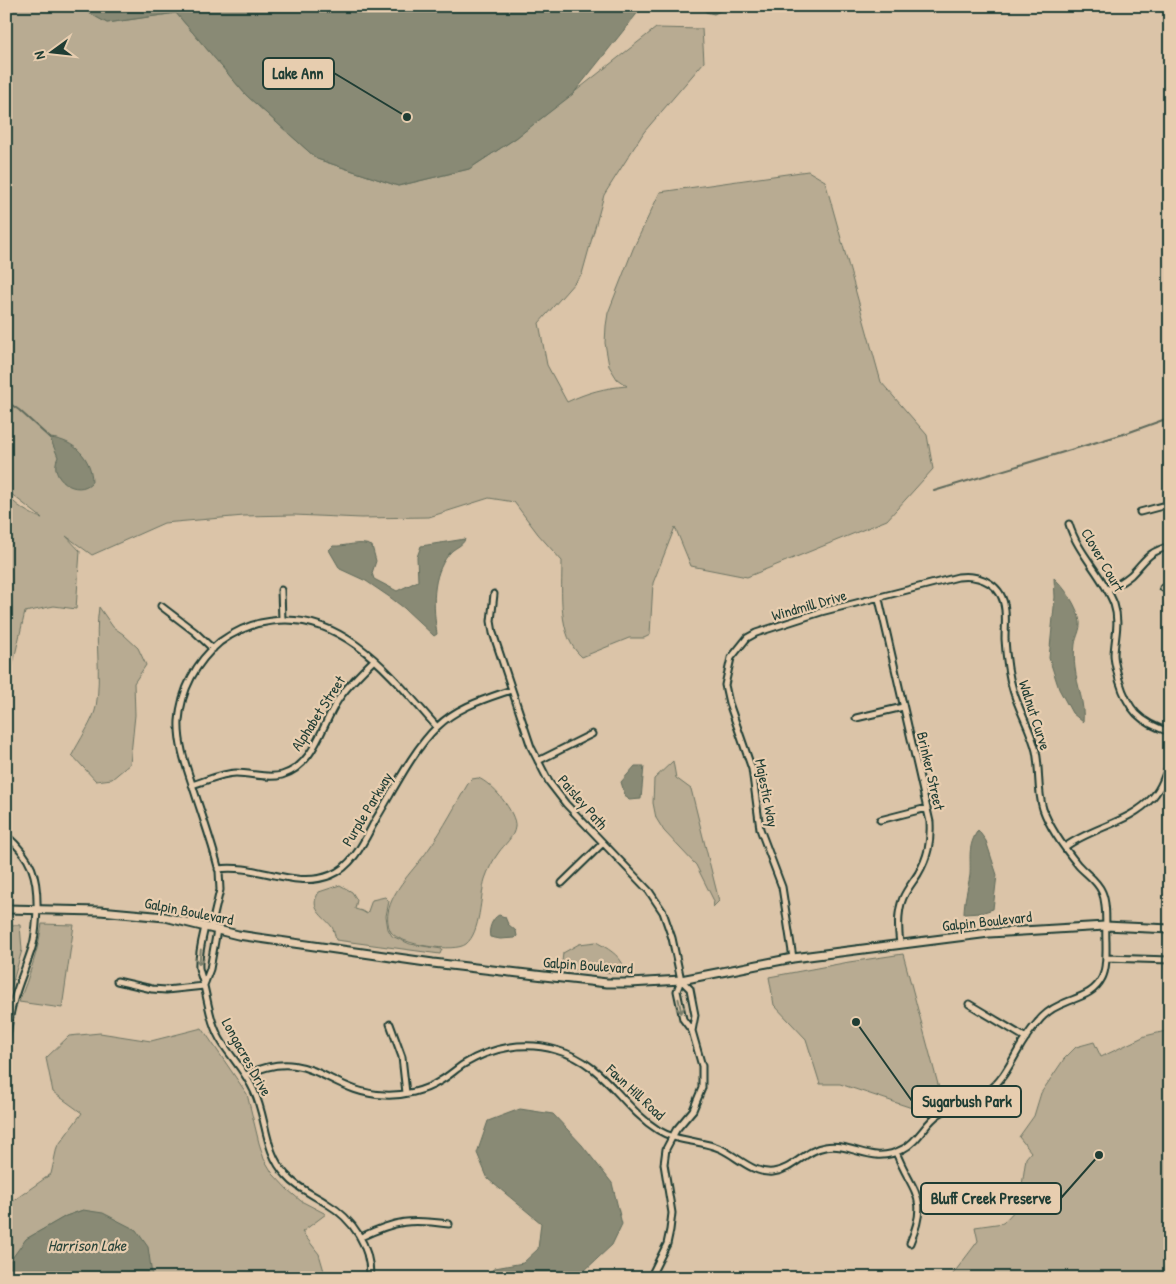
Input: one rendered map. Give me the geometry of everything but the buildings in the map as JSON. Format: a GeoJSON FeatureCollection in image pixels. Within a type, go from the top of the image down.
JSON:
{"type":"FeatureCollection","features":[{"type":"Feature","properties":{"kind":"street"},"geometry":{"type":"LineString","coordinates":[[1140,512],[1170,504]]}},
{"type":"Feature","properties":{"kind":"street","name":"Clover Court"},"geometry":{"type":"LineString","coordinates":[[1069,524],[1078,547],[1107,590],[1117,615],[1115,661],[1125,698],[1144,722],[1170,732]]}},
{"type":"Feature","properties":{"kind":"street"},"geometry":{"type":"LineString","coordinates":[[1107,590],[1132,574],[1156,550],[1170,546]]}},
{"type":"Feature","properties":{"kind":"street","name":"Walnut Curve"},"geometry":{"type":"LineString","coordinates":[[879,599],[968,576],[985,580],[997,590],[1002,598],[1005,610],[1005,642],[1010,678],[1016,700],[1033,739],[1040,798],[1047,819],[1065,847],[1081,869],[1098,884],[1103,892],[1106,909],[1105,926]]}},
{"type":"Feature","properties":{"kind":"street"},"geometry":{"type":"LineString","coordinates":[[1163,588],[1170,586]]}},
{"type":"Feature","properties":{"kind":"street"},"geometry":{"type":"LineString","coordinates":[[282,590],[282,620]]}},
{"type":"Feature","properties":{"kind":"street","name":"Paisley Path"},"geometry":{"type":"LineString","coordinates":[[494,594],[492,627],[512,690],[538,761],[557,794],[645,886],[663,912],[672,938],[681,980]]}},
{"type":"Feature","properties":{"kind":"street","name":"Windmill Drive"},"geometry":{"type":"LineString","coordinates":[[747,638],[756,633],[821,612],[879,599]]}},
{"type":"Feature","properties":{"kind":"street","name":"Brinker Street"},"geometry":{"type":"LineString","coordinates":[[879,599],[930,822],[929,849],[925,862],[903,898],[898,923],[900,944]]}},
{"type":"Feature","properties":{"kind":"street"},"geometry":{"type":"LineString","coordinates":[[162,606],[213,649]]}},
{"type":"Feature","properties":{"kind":"street"},"geometry":{"type":"LineString","coordinates":[[211,928],[220,890],[218,869],[180,744],[179,732],[181,707],[186,688],[203,658],[213,649],[244,628],[264,622],[282,620],[308,622],[346,638],[374,660],[437,727]]}},
{"type":"Feature","properties":{"kind":"street","name":"Majestic Way"},"geometry":{"type":"LineString","coordinates":[[747,638],[731,658],[725,685],[729,703],[752,768],[760,829],[782,887],[793,958]]}},
{"type":"Feature","properties":{"kind":"street","name":"Alphabet Street"},"geometry":{"type":"LineString","coordinates":[[192,785],[228,774],[288,775],[302,762],[316,744],[337,701],[349,685],[374,660]]}},
{"type":"Feature","properties":{"kind":"street","name":"Purple Parkway"},"geometry":{"type":"LineString","coordinates":[[218,869],[239,868],[307,880],[336,872],[354,857],[426,738],[461,709],[512,690]]}},
{"type":"Feature","properties":{"kind":"street"},"geometry":{"type":"LineString","coordinates":[[856,718],[903,707]]}},
{"type":"Feature","properties":{"kind":"street"},"geometry":{"type":"LineString","coordinates":[[538,761],[592,734]]}},
{"type":"Feature","properties":{"kind":"street"},"geometry":{"type":"LineString","coordinates":[[1065,847],[1085,834],[1119,820],[1153,797],[1160,788],[1170,761]]}},
{"type":"Feature","properties":{"kind":"street"},"geometry":{"type":"LineString","coordinates":[[880,820],[927,808]]}},
{"type":"Feature","properties":{"kind":"street"},"geometry":{"type":"LineString","coordinates":[[6,835],[18,846],[30,863],[36,882],[37,909],[34,940],[13,1002],[6,1045]]}},
{"type":"Feature","properties":{"kind":"street"},"geometry":{"type":"LineString","coordinates":[[562,883],[603,843]]}},
{"type":"Feature","properties":{"kind":"street","name":"Galpin Boulevard"},"geometry":{"type":"LineString","coordinates":[[6,909],[100,911],[165,917],[239,935],[544,976],[614,983],[681,980],[793,958],[989,933],[1105,926],[1170,929]]}},
{"type":"Feature","properties":{"kind":"street","name":"Fawn Hill Road"},"geometry":{"type":"LineString","coordinates":[[246,1075],[260,1068],[277,1064],[292,1065],[308,1068],[359,1091],[385,1095],[420,1090],[438,1082],[462,1065],[490,1052],[515,1046],[543,1047],[572,1056],[594,1069],[646,1121],[659,1130],[671,1136],[717,1147],[760,1171],[775,1172],[786,1168],[808,1154],[824,1147],[840,1147],[866,1155],[896,1152],[916,1140],[930,1122],[943,1111],[967,1104],[989,1091],[1003,1077],[1033,1027],[1047,1013],[1092,990],[1102,979],[1106,958],[1105,926]]}},
{"type":"Feature","properties":{"kind":"street","name":"Longacres Drive"},"geometry":{"type":"LineString","coordinates":[[204,986],[210,969],[211,928]]}},
{"type":"Feature","properties":{"kind":"street","name":"Longacres Drive"},"geometry":{"type":"LineString","coordinates":[[211,928],[202,938],[199,969],[213,1025],[222,1042],[255,1091],[271,1151],[285,1175],[297,1185],[339,1211],[349,1220],[361,1237],[367,1256],[370,1278]]}},
{"type":"Feature","properties":{"kind":"street"},"geometry":{"type":"LineString","coordinates":[[1106,958],[1170,960]]}},
{"type":"Feature","properties":{"kind":"street"},"geometry":{"type":"LineString","coordinates":[[650,1278],[667,1244],[670,1230],[672,1213],[664,1164],[666,1149],[671,1136],[693,1110],[702,1088],[702,1066],[692,1031],[683,1020],[677,991],[681,980],[690,990],[694,1006],[695,1015],[692,1031]]}},
{"type":"Feature","properties":{"kind":"street"},"geometry":{"type":"LineString","coordinates":[[117,981],[152,989],[166,990],[204,986]]}},
{"type":"Feature","properties":{"kind":"street"},"geometry":{"type":"LineString","coordinates":[[969,1004],[1026,1038]]}},
{"type":"Feature","properties":{"kind":"street"},"geometry":{"type":"LineString","coordinates":[[390,1024],[402,1057],[406,1093]]}},
{"type":"Feature","properties":{"kind":"street"},"geometry":{"type":"LineString","coordinates":[[896,1152],[919,1201],[919,1220],[910,1243]]}},
{"type":"Feature","properties":{"kind":"street"},"geometry":{"type":"LineString","coordinates":[[361,1237],[378,1228],[401,1221],[419,1220],[449,1224]]}},
{"type":"Feature","properties":{"kind":"shaded area"},"geometry":{"type":"Polygon","coordinates":[[[6,6],[79,6],[107,23],[176,13],[246,95],[317,159],[398,186],[469,169],[516,138],[656,28],[702,29],[704,62],[644,132],[604,195],[582,274],[539,323],[547,365],[567,402],[596,391],[627,386],[617,379],[609,366],[605,343],[608,313],[633,249],[660,192],[808,171],[825,181],[881,382],[927,435],[933,469],[887,520],[747,577],[691,566],[675,527],[653,583],[650,635],[644,638],[629,638],[582,657],[568,637],[565,625],[562,599],[562,561],[538,534],[514,502],[489,498],[429,517],[244,516],[164,523],[92,555],[66,536],[80,551],[76,609],[54,606],[25,612],[10,677],[6,716],[6,494],[22,509],[42,518],[6,490],[6,6]]]}},
{"type":"Feature","properties":{"kind":"shaded area"},"geometry":{"type":"Polygon","coordinates":[[[99,607],[113,627],[138,648],[146,665],[134,683],[135,715],[130,764],[112,779],[96,781],[72,755],[96,707],[98,695],[97,632],[99,607]]]}},
{"type":"Feature","properties":{"kind":"shaded area"},"geometry":{"type":"Polygon","coordinates":[[[673,761],[676,778],[691,789],[719,901],[713,907],[714,901],[696,865],[664,831],[656,818],[653,803],[654,779],[673,761]]]}},
{"type":"Feature","properties":{"kind":"shaded area"},"geometry":{"type":"Polygon","coordinates":[[[478,778],[490,785],[508,806],[515,821],[515,827],[511,837],[495,858],[486,876],[475,931],[466,944],[451,948],[416,944],[396,937],[389,928],[388,920],[390,904],[394,896],[434,842],[469,782],[472,779],[478,778]]]}},
{"type":"Feature","properties":{"kind":"shaded area"},"geometry":{"type":"Polygon","coordinates":[[[340,885],[352,892],[357,900],[355,909],[367,914],[372,900],[385,897],[389,901],[386,916],[388,929],[392,936],[410,944],[442,949],[440,954],[336,940],[332,927],[318,911],[315,903],[319,892],[340,885]]]}},
{"type":"Feature","properties":{"kind":"shaded area"},"geometry":{"type":"Polygon","coordinates":[[[42,924],[74,925],[62,1008],[19,1002],[36,954],[42,924]]]}},
{"type":"Feature","properties":{"kind":"shaded area"},"geometry":{"type":"Polygon","coordinates":[[[6,925],[20,925],[22,950],[7,1002],[6,925]]]}},
{"type":"Feature","properties":{"kind":"shaded area"},"geometry":{"type":"Polygon","coordinates":[[[596,942],[611,951],[619,959],[625,974],[570,969],[562,962],[563,953],[579,944],[596,942]]]}},
{"type":"Feature","properties":{"kind":"shaded area"},"geometry":{"type":"Polygon","coordinates":[[[903,954],[943,1103],[927,1113],[840,1084],[820,1084],[806,1039],[774,1005],[769,977],[903,954]]]}},
{"type":"Feature","properties":{"kind":"shaded area"},"geometry":{"type":"Polygon","coordinates":[[[202,1028],[247,1094],[264,1159],[273,1174],[301,1201],[326,1214],[302,1232],[319,1254],[326,1278],[151,1278],[152,1275],[83,1210],[66,1216],[26,1239],[6,1271],[6,1206],[51,1174],[57,1147],[82,1113],[53,1092],[46,1058],[69,1036],[100,1033],[151,1041],[202,1028]]]}},
{"type":"Feature","properties":{"kind":"shaded area"},"geometry":{"type":"Polygon","coordinates":[[[1170,1030],[1170,1278],[950,1278],[978,1241],[975,1227],[1003,1223],[1019,1206],[1026,1158],[1031,1152],[1019,1137],[1034,1116],[1041,1093],[1064,1059],[1076,1047],[1094,1042],[1101,1057],[1145,1036],[1170,1030]]]}},
{"type":"Feature","properties":{"kind":"water"},"geometry":{"type":"Polygon","coordinates":[[[79,6],[643,6],[573,94],[516,138],[469,169],[398,186],[317,159],[246,95],[176,13],[107,23],[79,6]]]}},
{"type":"Feature","properties":{"kind":"water"},"geometry":{"type":"Polygon","coordinates":[[[699,6],[725,6],[714,14],[706,12],[699,6]]]}},
{"type":"Feature","properties":{"kind":"water"},"geometry":{"type":"Polygon","coordinates":[[[50,438],[67,442],[80,452],[89,465],[92,482],[79,488],[72,487],[60,479],[56,465],[58,457],[50,438]]]}},
{"type":"Feature","properties":{"kind":"water"},"geometry":{"type":"Polygon","coordinates":[[[465,539],[449,554],[439,572],[434,603],[437,634],[434,636],[391,598],[366,581],[340,569],[329,550],[333,546],[367,544],[372,546],[376,561],[372,573],[374,579],[397,591],[418,581],[417,557],[421,546],[465,539]]]}},
{"type":"Feature","properties":{"kind":"water"},"geometry":{"type":"Polygon","coordinates":[[[1054,578],[1070,598],[1079,616],[1080,627],[1075,644],[1074,659],[1083,708],[1083,722],[1072,713],[1059,689],[1049,658],[1055,597],[1054,578]]]}},
{"type":"Feature","properties":{"kind":"water"},"geometry":{"type":"Polygon","coordinates":[[[635,766],[644,766],[641,799],[629,800],[625,795],[621,782],[635,766]]]}},
{"type":"Feature","properties":{"kind":"water"},"geometry":{"type":"Polygon","coordinates":[[[978,830],[986,841],[997,875],[993,909],[981,913],[964,914],[970,875],[971,847],[978,830]]]}},
{"type":"Feature","properties":{"kind":"water"},"geometry":{"type":"Polygon","coordinates":[[[499,915],[505,917],[508,924],[516,931],[517,936],[515,938],[500,939],[490,937],[491,924],[499,915]]]}},
{"type":"Feature","properties":{"kind":"water"},"geometry":{"type":"Polygon","coordinates":[[[520,1109],[553,1114],[582,1145],[612,1183],[622,1224],[612,1245],[583,1272],[559,1278],[481,1278],[495,1268],[523,1263],[538,1249],[541,1223],[488,1179],[477,1153],[488,1121],[520,1109]]]}},
{"type":"Feature","properties":{"kind":"water","name":"Harrison Lake"},"geometry":{"type":"Polygon","coordinates":[[[83,1210],[103,1213],[136,1230],[148,1247],[151,1278],[6,1278],[6,1271],[10,1261],[26,1239],[66,1216],[83,1210]]]}},
{"type":"Feature","properties":{"kind":"waterway"},"geometry":{"type":"LineString","coordinates":[[6,401],[50,438]]}},
{"type":"Feature","properties":{"kind":"waterway"},"geometry":{"type":"LineString","coordinates":[[934,491],[1127,433],[1170,416]]}},
{"type":"Feature","properties":{"kind":"place","name":"Lake Ann"},"geometry":{"type":"Point","coordinates":[407,117]}},
{"type":"Feature","properties":{"kind":"place","name":"Sugarbush Park"},"geometry":{"type":"Point","coordinates":[856,1022]}},
{"type":"Feature","properties":{"kind":"place","name":"Bluff Creek Preserve"},"geometry":{"type":"Point","coordinates":[1099,1155]}}]}
